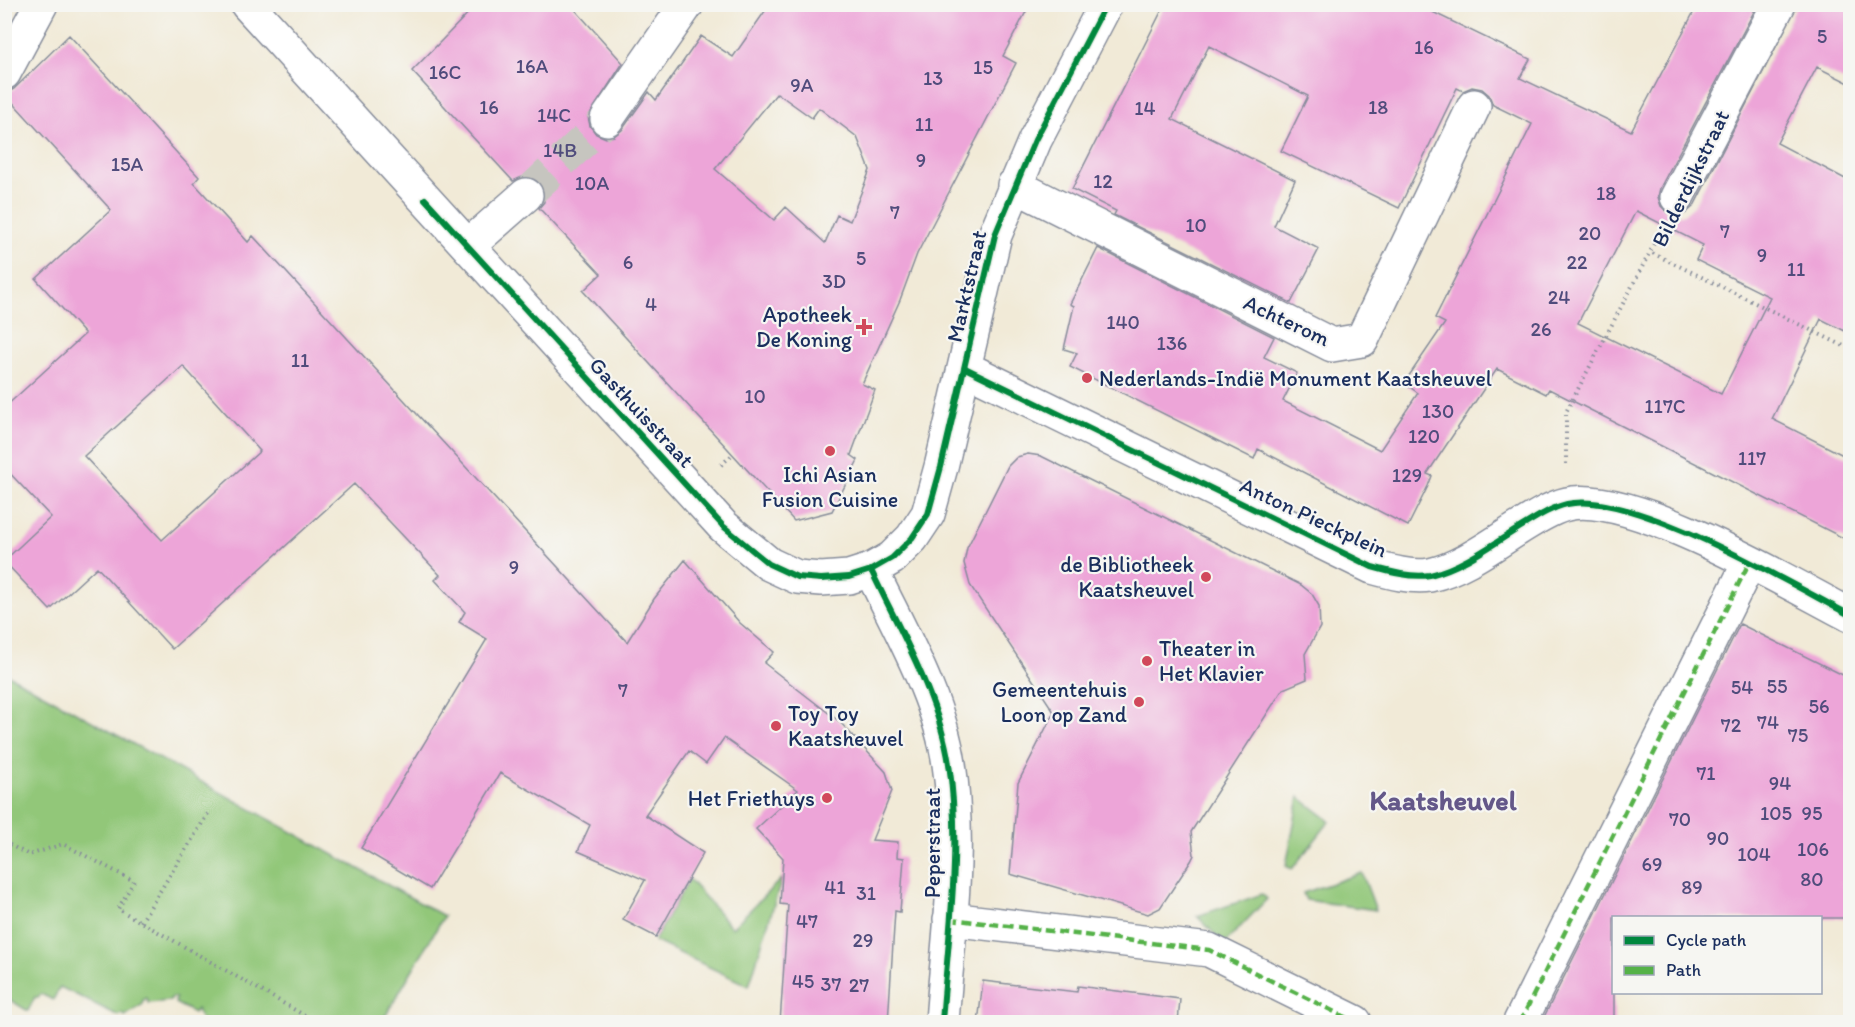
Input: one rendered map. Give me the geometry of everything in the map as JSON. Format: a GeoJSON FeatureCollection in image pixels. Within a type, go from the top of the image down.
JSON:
{"type":"FeatureCollection","features":[{"type":"Feature","properties":{"kind":"street"},"geometry":{"type":"LineString","coordinates":[[4,73],[41,4]]}},
{"type":"Feature","properties":{"kind":"street","name":"Gasthuisstraat"},"geometry":{"type":"LineString","coordinates":[[247,4],[723,526],[769,564],[797,577],[821,579],[849,577],[871,570]]}},
{"type":"Feature","properties":{"kind":"street"},"geometry":{"type":"LineString","coordinates":[[607,119],[687,4]]}},
{"type":"Feature","properties":{"kind":"street","name":"Marktstraat"},"geometry":{"type":"LineString","coordinates":[[871,570],[892,558],[912,538],[928,513],[965,368],[995,235],[1014,185],[1035,141],[1106,4]]}},
{"type":"Feature","properties":{"kind":"street","name":"Bilderdijkstraat"},"geometry":{"type":"LineString","coordinates":[[1677,197],[1779,4]]}},
{"type":"Feature","properties":{"kind":"street","name":"Achterom"},"geometry":{"type":"LineString","coordinates":[[1014,185],[1332,345],[1362,340],[1474,106]]}},
{"type":"Feature","properties":{"kind":"street"},"geometry":{"type":"LineString","coordinates":[[468,246],[526,195]]}},
{"type":"Feature","properties":{"kind":"street","name":"Anton Pieckplein"},"geometry":{"type":"LineString","coordinates":[[965,368],[1342,554],[1399,574],[1430,575],[1459,564],[1542,514],[1567,504],[1591,502],[1610,504],[1664,522],[1851,615]]}},
{"type":"Feature","properties":{"kind":"street"},"geometry":{"type":"LineString","coordinates":[[1520,1023],[1749,563]]}},
{"type":"Feature","properties":{"kind":"street","name":"Peperstraat"},"geometry":{"type":"LineString","coordinates":[[871,570],[927,688],[949,762],[955,832],[942,1023]]}},
{"type":"Feature","properties":{"kind":"street"},"geometry":{"type":"LineString","coordinates":[[950,919],[1209,950],[1355,1023]]}},
{"type":"Feature","properties":{"kind":"path"},"geometry":{"type":"LineString","coordinates":[[1567,504],[1566,412],[1650,252]]}},
{"type":"Feature","properties":{"kind":"path"},"geometry":{"type":"LineString","coordinates":[[141,922],[209,812]]}},
{"type":"Feature","properties":{"kind":"path"},"geometry":{"type":"LineString","coordinates":[[4,842],[29,855],[63,844],[134,881],[118,909],[316,1023]]}},
{"type":"Feature","properties":{"kind":"green space"},"geometry":{"type":"Polygon","coordinates":[[[5,673],[444,916],[382,1022],[202,1022],[197,1009],[194,1013],[175,1003],[176,998],[172,997],[170,1001],[148,1003],[147,998],[143,1000],[143,1004],[125,1016],[122,1013],[119,1016],[60,987],[53,1000],[41,994],[38,998],[35,997],[28,1011],[5,997],[5,673]]]}},
{"type":"Feature","properties":{"kind":"green space"},"geometry":{"type":"Polygon","coordinates":[[[1299,797],[1330,821],[1292,869],[1286,866],[1299,797]]]}},
{"type":"Feature","properties":{"kind":"green space"},"geometry":{"type":"Polygon","coordinates":[[[1362,873],[1376,910],[1306,900],[1303,893],[1362,873]]]}},
{"type":"Feature","properties":{"kind":"green space"},"geometry":{"type":"Polygon","coordinates":[[[782,878],[749,986],[654,941],[689,879],[732,928],[782,878]]]}},
{"type":"Feature","properties":{"kind":"green space"},"geometry":{"type":"Polygon","coordinates":[[[1262,894],[1267,899],[1224,944],[1197,916],[1262,894]]]}},
{"type":"Feature","properties":{"kind":"building"},"geometry":{"type":"Polygon","coordinates":[[[477,4],[570,4],[623,63],[588,117],[590,126],[596,134],[606,138],[622,130],[649,92],[656,100],[701,36],[733,57],[770,4],[1030,4],[1003,56],[1016,63],[917,254],[900,300],[862,384],[875,390],[851,455],[858,460],[832,511],[794,521],[583,291],[601,274],[539,208],[544,202],[544,192],[540,183],[531,177],[522,177],[513,181],[412,71],[477,4]],[[777,93],[715,169],[774,220],[786,207],[825,243],[837,215],[850,221],[870,170],[857,137],[819,108],[812,118],[777,93]]]}},
{"type":"Feature","properties":{"kind":"building"},"geometry":{"type":"Polygon","coordinates":[[[1165,4],[1416,4],[1530,59],[1520,78],[1631,131],[1698,4],[1758,4],[1660,188],[1658,197],[1661,206],[1668,213],[1677,216],[1686,213],[1694,206],[1798,4],[1851,4],[1851,84],[1817,67],[1777,143],[1851,182],[1851,334],[1821,319],[1772,419],[1851,459],[1851,542],[1549,389],[1546,394],[1497,369],[1427,474],[1432,476],[1408,526],[1258,449],[1254,459],[1070,367],[1077,353],[1064,349],[1074,306],[1070,304],[1098,248],[1274,337],[1264,357],[1297,373],[1283,401],[1380,450],[1418,393],[1404,383],[1445,323],[1435,318],[1532,124],[1493,105],[1489,95],[1482,89],[1472,87],[1463,91],[1457,88],[1399,208],[1281,151],[1308,96],[1209,46],[1172,119],[1295,180],[1274,226],[1319,249],[1291,303],[1114,215],[1116,211],[1072,189],[1165,4]],[[1636,211],[1578,323],[1721,394],[1770,297],[1696,260],[1703,245],[1636,211]]]}},
{"type":"Feature","properties":{"kind":"building"},"geometry":{"type":"Polygon","coordinates":[[[69,35],[199,177],[194,183],[248,242],[253,236],[627,642],[654,599],[685,560],[740,623],[774,652],[764,663],[840,722],[886,772],[892,791],[872,840],[898,842],[897,857],[904,858],[900,912],[895,911],[888,1023],[780,1023],[788,905],[780,904],[783,858],[756,829],[798,790],[724,738],[706,764],[689,751],[645,815],[703,853],[656,937],[623,920],[645,880],[578,851],[590,825],[500,773],[430,889],[361,848],[487,639],[459,622],[465,612],[435,580],[440,575],[354,484],[172,649],[97,567],[50,610],[4,561],[51,517],[4,467],[4,408],[85,334],[36,279],[111,210],[5,94],[14,89],[69,35]],[[183,366],[84,456],[162,540],[260,451],[183,366]]]}},
{"type":"Feature","properties":{"kind":"building"},"geometry":{"type":"Polygon","coordinates":[[[1028,454],[1041,456],[1301,585],[1312,594],[1319,606],[1320,627],[1305,654],[1307,679],[1283,689],[1191,832],[1194,855],[1191,861],[1160,908],[1148,914],[1010,874],[1018,783],[1054,712],[970,585],[964,563],[967,548],[1008,466],[1017,457],[1028,454]]]}},
{"type":"Feature","properties":{"kind":"building"},"geometry":{"type":"Polygon","coordinates":[[[1740,624],[1851,679],[1851,918],[1612,916],[1614,1023],[1541,1023],[1740,624]]]}},
{"type":"Feature","properties":{"kind":"building"},"geometry":{"type":"Polygon","coordinates":[[[983,981],[1077,992],[1078,986],[1180,999],[1178,1023],[978,1023],[983,981]]]}},
{"type":"Feature","properties":{"kind":"tunnel"},"geometry":{"type":"LineString","coordinates":[[526,195],[607,119]]}},
{"type":"Feature","properties":{"kind":"marked path"},"geometry":{"type":"LineString","coordinates":[[1520,1022],[1749,563]]}},
{"type":"Feature","properties":{"kind":"marked path"},"geometry":{"type":"LineString","coordinates":[[950,919],[1209,950],[1355,1022]]}},
{"type":"Feature","properties":{"kind":"cycle path"},"geometry":{"type":"LineString","coordinates":[[425,199],[723,526],[769,564],[797,577],[821,579],[849,577],[871,570],[892,558],[912,538],[928,514],[995,235],[1035,140],[1106,4]]}},
{"type":"Feature","properties":{"kind":"cycle path"},"geometry":{"type":"LineString","coordinates":[[965,368],[1372,567],[1408,575],[1423,576],[1442,572],[1465,562],[1554,508],[1567,504],[1595,503],[1668,524],[1710,542],[1850,615]]}},
{"type":"Feature","properties":{"kind":"cycle path"},"geometry":{"type":"LineString","coordinates":[[871,570],[928,689],[937,714],[949,764],[953,796],[954,861],[942,1022]]}},
{"type":"Feature","properties":{"kind":"place","name":"Apotheek De Koning"},"geometry":{"type":"Point","coordinates":[864,327]}},
{"type":"Feature","properties":{"kind":"place","name":"Nederlands-Indië Monument Kaatsheuvel"},"geometry":{"type":"Point","coordinates":[1087,378]}},
{"type":"Feature","properties":{"kind":"place","name":"Ichi Asian Fusion Cuisine"},"geometry":{"type":"Point","coordinates":[830,451]}},
{"type":"Feature","properties":{"kind":"place","name":"de Bibliotheek Kaatsheuvel"},"geometry":{"type":"Point","coordinates":[1206,577]}},
{"type":"Feature","properties":{"kind":"place","name":"Theater in Het Klavier"},"geometry":{"type":"Point","coordinates":[1147,661]}},
{"type":"Feature","properties":{"kind":"place","name":"Gemeentehuis Loon op Zand"},"geometry":{"type":"Point","coordinates":[1139,702]}},
{"type":"Feature","properties":{"kind":"place","name":"Toy Toy Kaatsheuvel"},"geometry":{"type":"Point","coordinates":[776,726]}},
{"type":"Feature","properties":{"kind":"place","name":"Het Friethuys"},"geometry":{"type":"Point","coordinates":[827,798]}},
{"type":"Feature","properties":{"kind":"district","name":"Kaatsheuvel"},"geometry":{"type":"Point","coordinates":[1443,800]}}]}
